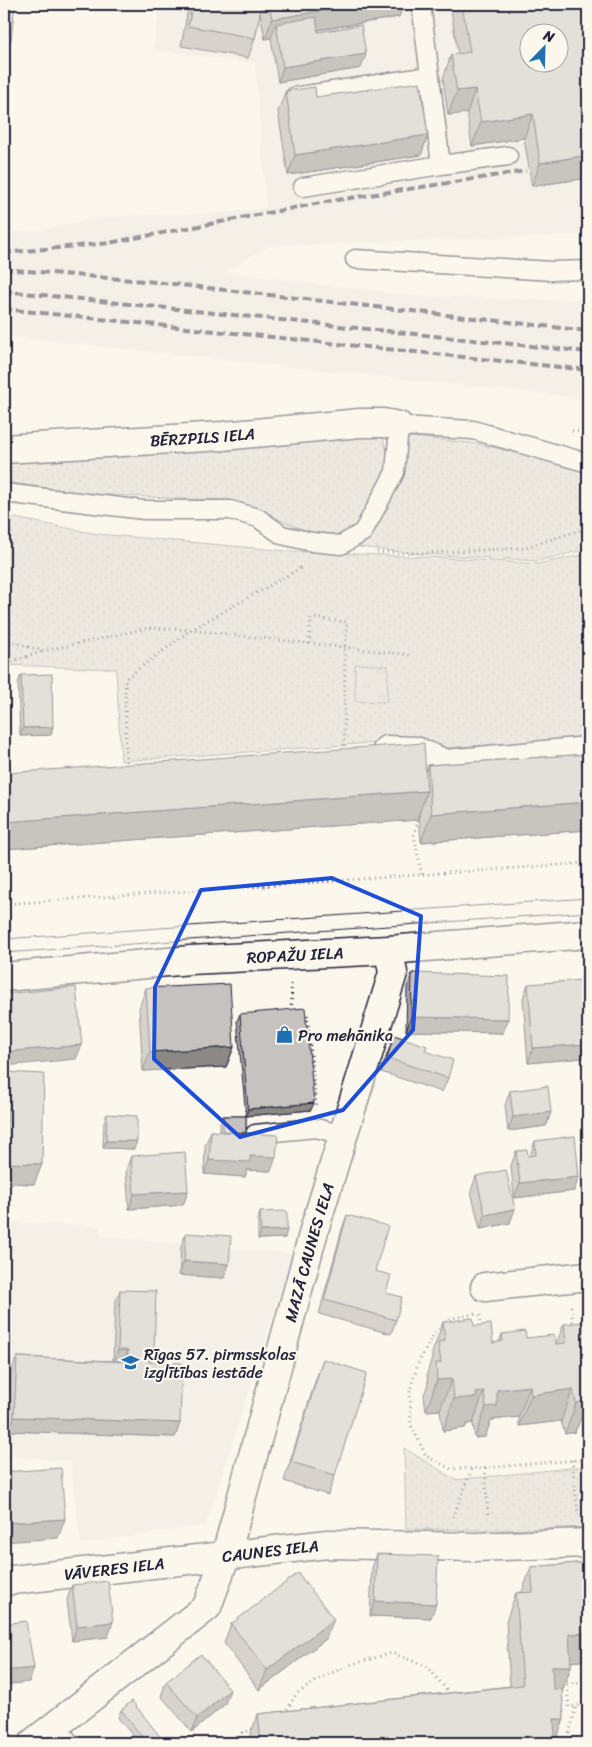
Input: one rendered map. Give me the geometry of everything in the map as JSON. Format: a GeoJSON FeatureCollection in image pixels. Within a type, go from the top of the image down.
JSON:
{"type":"FeatureCollection","features":[{"type":"Feature","properties":{"kind":"street","name":"BĒRZPILS IELA"},"geometry":{"type":"LineString","coordinates":[[4,449],[223,436],[360,423],[383,423],[399,426]]}},
{"type":"Feature","properties":{"kind":"street"},"geometry":{"type":"LineString","coordinates":[[344,753],[379,750],[416,751],[446,764],[588,751]]}},
{"type":"Feature","properties":{"kind":"street","name":"ROPAŽU IELA"},"geometry":{"type":"LineString","coordinates":[[4,977],[190,960],[389,950],[588,934]]}},
{"type":"Feature","properties":{"kind":"street","name":"MAZĀ CAUNES IELA"},"geometry":{"type":"LineString","coordinates":[[226,1555],[315,1227],[392,973],[389,950]]}},
{"type":"Feature","properties":{"kind":"street"},"geometry":{"type":"LineString","coordinates":[[483,1300],[578,1277]]}},
{"type":"Feature","properties":{"kind":"street","name":"CAUNES IELA"},"geometry":{"type":"LineString","coordinates":[[33,1743],[63,1735],[207,1607],[226,1555],[328,1544],[490,1546],[584,1543]]}},
{"type":"Feature","properties":{"kind":"street","name":"VĀVERES IELA"},"geometry":{"type":"LineString","coordinates":[[4,1581],[226,1555]]}},
{"type":"Feature","properties":{"kind":"lane"},"geometry":{"type":"LineString","coordinates":[[422,4],[441,164]]}},
{"type":"Feature","properties":{"kind":"lane"},"geometry":{"type":"LineString","coordinates":[[283,98],[430,76]]}},
{"type":"Feature","properties":{"kind":"lane"},"geometry":{"type":"LineString","coordinates":[[303,187],[441,164],[508,156]]}},
{"type":"Feature","properties":{"kind":"lane"},"geometry":{"type":"LineString","coordinates":[[356,259],[552,271],[588,270]]}},
{"type":"Feature","properties":{"kind":"lane"},"geometry":{"type":"LineString","coordinates":[[4,493],[144,510],[230,510],[258,518],[282,535],[312,542],[341,545],[363,532],[395,472],[399,426],[473,430],[588,464]]}},
{"type":"Feature","properties":{"kind":"lane"},"geometry":{"type":"LineString","coordinates":[[255,1134],[316,1128],[343,1135]]}},
{"type":"Feature","properties":{"kind":"path"},"geometry":{"type":"LineString","coordinates":[[126,769],[125,679],[191,630],[341,545],[365,552],[414,553],[523,548],[588,528]]}},
{"type":"Feature","properties":{"kind":"path"},"geometry":{"type":"LineString","coordinates":[[309,644],[311,618],[347,622],[344,753]]}},
{"type":"Feature","properties":{"kind":"path"},"geometry":{"type":"LineString","coordinates":[[4,668],[7,663],[44,651],[148,628],[191,630],[411,655]]}},
{"type":"Feature","properties":{"kind":"path"},"geometry":{"type":"LineString","coordinates":[[4,640],[44,651]]}},
{"type":"Feature","properties":{"kind":"path"},"geometry":{"type":"LineString","coordinates":[[417,814],[418,823],[414,835],[422,876]]}},
{"type":"Feature","properties":{"kind":"path"},"geometry":{"type":"LineString","coordinates":[[4,904],[588,863]]}},
{"type":"Feature","properties":{"kind":"path"},"geometry":{"type":"LineString","coordinates":[[291,980],[293,1015],[307,1014],[317,1115],[316,1128]]}},
{"type":"Feature","properties":{"kind":"path"},"geometry":{"type":"LineString","coordinates":[[574,1328],[578,1277]]}},
{"type":"Feature","properties":{"kind":"path"},"geometry":{"type":"LineString","coordinates":[[482,1332],[483,1300]]}},
{"type":"Feature","properties":{"kind":"path"},"geometry":{"type":"LineString","coordinates":[[483,1300],[452,1318],[434,1334],[419,1361],[410,1390],[411,1425],[426,1456],[451,1469],[472,1469],[588,1459]]}},
{"type":"Feature","properties":{"kind":"path"},"geometry":{"type":"LineString","coordinates":[[572,1460],[584,1543]]}},
{"type":"Feature","properties":{"kind":"path"},"geometry":{"type":"LineString","coordinates":[[485,1468],[490,1546]]}},
{"type":"Feature","properties":{"kind":"path"},"geometry":{"type":"LineString","coordinates":[[442,1546],[472,1469]]}},
{"type":"Feature","properties":{"kind":"path"},"geometry":{"type":"LineString","coordinates":[[282,1720],[296,1694],[313,1683],[352,1664],[392,1653],[428,1667],[449,1693]]}},
{"type":"Feature","properties":{"kind":"path"},"geometry":{"type":"LineString","coordinates":[[566,1670],[569,1706],[588,1704]]}},
{"type":"Feature","properties":{"kind":"path"},"geometry":{"type":"LineString","coordinates":[[567,1684],[579,1683]]}},
{"type":"Feature","properties":{"kind":"path"},"geometry":{"type":"LineString","coordinates":[[567,1743],[576,1706]]}},
{"type":"Feature","properties":{"kind":"path"},"geometry":{"type":"LineString","coordinates":[[243,1743],[242,1733],[258,1728]]}},
{"type":"Feature","properties":{"kind":"highlighted area"},"geometry":{"type":"Polygon","coordinates":[[[332,878],[421,916],[413,1030],[343,1110],[240,1137],[154,1059],[155,987],[201,890],[332,878]]]}},
{"type":"Feature","properties":{"kind":"shaded area"},"geometry":{"type":"Polygon","coordinates":[[[160,4],[261,4],[260,9],[283,4],[588,4],[588,235],[269,246],[225,272],[417,296],[542,300],[588,299],[588,399],[4,336],[4,232],[34,231],[96,218],[161,214],[210,214],[266,208],[255,64],[153,50],[160,4]]]}},
{"type":"Feature","properties":{"kind":"shaded area","name":"Rīgas 57. pirmsskolas izglītības iestāde"},"geometry":{"type":"Polygon","coordinates":[[[13,1222],[100,1226],[101,1236],[293,1254],[206,1525],[81,1544],[70,1461],[4,1456],[4,1336],[13,1222]]]}},
{"type":"Feature","properties":{"kind":"green space"},"geometry":{"type":"Polygon","coordinates":[[[355,432],[382,434],[388,456],[385,478],[361,525],[342,538],[309,532],[232,500],[93,494],[4,482],[4,460],[9,459],[86,458],[207,451],[355,432]]]}},
{"type":"Feature","properties":{"kind":"green space"},"geometry":{"type":"Polygon","coordinates":[[[402,436],[479,444],[588,472],[588,549],[537,561],[410,553],[359,547],[377,523],[398,487],[402,436]]]}},
{"type":"Feature","properties":{"kind":"green space"},"geometry":{"type":"Polygon","coordinates":[[[4,516],[98,534],[288,551],[451,558],[537,564],[588,554],[588,738],[442,748],[416,740],[121,761],[116,669],[4,665],[4,516]]]}},
{"type":"Feature","properties":{"kind":"green space"},"geometry":{"type":"Polygon","coordinates":[[[355,664],[388,666],[387,702],[355,701],[355,664]]]}},
{"type":"Feature","properties":{"kind":"green space"},"geometry":{"type":"Polygon","coordinates":[[[404,1448],[456,1480],[588,1466],[588,1527],[501,1530],[406,1529],[404,1448]]]}},
{"type":"Feature","properties":{"kind":"building"},"geometry":{"type":"Polygon","coordinates":[[[4,4],[15,4],[11,40],[4,39],[4,4]]]}},
{"type":"Feature","properties":{"kind":"building"},"geometry":{"type":"Polygon","coordinates":[[[193,4],[262,4],[255,38],[188,26],[193,4]]]}},
{"type":"Feature","properties":{"kind":"building"},"geometry":{"type":"Polygon","coordinates":[[[269,4],[364,4],[272,19],[269,4]]]}},
{"type":"Feature","properties":{"kind":"building"},"geometry":{"type":"Polygon","coordinates":[[[462,4],[588,4],[588,155],[540,163],[533,114],[481,122],[475,89],[457,91],[451,55],[470,52],[462,4]]]}},
{"type":"Feature","properties":{"kind":"building"},"geometry":{"type":"Polygon","coordinates":[[[316,17],[318,32],[361,25],[366,54],[283,67],[276,24],[316,17]]]}},
{"type":"Feature","properties":{"kind":"building"},"geometry":{"type":"Polygon","coordinates":[[[420,82],[428,135],[295,155],[286,91],[315,87],[316,97],[420,82]]]}},
{"type":"Feature","properties":{"kind":"building"},"geometry":{"type":"Polygon","coordinates":[[[52,674],[53,727],[23,728],[21,675],[52,674]]]}},
{"type":"Feature","properties":{"kind":"building"},"geometry":{"type":"Polygon","coordinates":[[[424,743],[427,791],[4,822],[4,774],[6,773],[424,743]]]}},
{"type":"Feature","properties":{"kind":"building"},"geometry":{"type":"Polygon","coordinates":[[[588,754],[588,802],[431,814],[428,765],[588,754]]]}},
{"type":"Feature","properties":{"kind":"building"},"geometry":{"type":"Polygon","coordinates":[[[412,973],[509,976],[508,1019],[411,1017],[412,973]]]}},
{"type":"Feature","properties":{"kind":"building"},"geometry":{"type":"Polygon","coordinates":[[[583,980],[588,1044],[533,1048],[528,984],[583,980]]]}},
{"type":"Feature","properties":{"kind":"building"},"geometry":{"type":"Polygon","coordinates":[[[230,984],[234,1047],[150,1052],[146,988],[230,984]]]}},
{"type":"Feature","properties":{"kind":"building"},"geometry":{"type":"Polygon","coordinates":[[[76,987],[82,1045],[4,1052],[4,994],[76,987]]]}},
{"type":"Feature","properties":{"kind":"building"},"geometry":{"type":"Polygon","coordinates":[[[305,1008],[314,1103],[248,1109],[240,1014],[305,1008]]]}},
{"type":"Feature","properties":{"kind":"building"},"geometry":{"type":"Polygon","coordinates":[[[394,1035],[427,1046],[425,1051],[453,1060],[448,1078],[387,1058],[394,1035]]]}},
{"type":"Feature","properties":{"kind":"building"},"geometry":{"type":"Polygon","coordinates":[[[4,1072],[44,1074],[42,1164],[6,1163],[8,1096],[4,1096],[4,1072]]]}},
{"type":"Feature","properties":{"kind":"building"},"geometry":{"type":"Polygon","coordinates":[[[548,1086],[551,1112],[513,1117],[510,1091],[548,1086]]]}},
{"type":"Feature","properties":{"kind":"building"},"geometry":{"type":"Polygon","coordinates":[[[107,1114],[137,1116],[137,1141],[106,1141],[107,1114]]]}},
{"type":"Feature","properties":{"kind":"building"},"geometry":{"type":"Polygon","coordinates":[[[223,1116],[246,1116],[246,1133],[223,1132],[223,1116]]]}},
{"type":"Feature","properties":{"kind":"building"},"geometry":{"type":"Polygon","coordinates":[[[211,1131],[278,1135],[276,1157],[250,1156],[250,1162],[209,1160],[211,1131]]]}},
{"type":"Feature","properties":{"kind":"building"},"geometry":{"type":"Polygon","coordinates":[[[575,1136],[579,1177],[520,1183],[516,1151],[527,1150],[528,1156],[536,1155],[535,1141],[575,1136]]]}},
{"type":"Feature","properties":{"kind":"building"},"geometry":{"type":"Polygon","coordinates":[[[185,1152],[188,1191],[134,1194],[131,1156],[185,1152]]]}},
{"type":"Feature","properties":{"kind":"building"},"geometry":{"type":"Polygon","coordinates":[[[506,1170],[515,1209],[485,1215],[476,1176],[506,1170]]]}},
{"type":"Feature","properties":{"kind":"building"},"geometry":{"type":"Polygon","coordinates":[[[287,1211],[287,1230],[261,1231],[260,1212],[287,1211]]]}},
{"type":"Feature","properties":{"kind":"building"},"geometry":{"type":"Polygon","coordinates":[[[347,1215],[388,1226],[375,1271],[391,1275],[386,1293],[402,1297],[396,1320],[324,1300],[347,1215]]]}},
{"type":"Feature","properties":{"kind":"building"},"geometry":{"type":"Polygon","coordinates":[[[186,1233],[231,1236],[229,1264],[184,1261],[186,1233]]]}},
{"type":"Feature","properties":{"kind":"building"},"geometry":{"type":"Polygon","coordinates":[[[120,1290],[156,1291],[154,1351],[149,1351],[149,1362],[182,1363],[180,1423],[14,1417],[17,1357],[128,1362],[128,1350],[118,1350],[120,1290]]]}},
{"type":"Feature","properties":{"kind":"building"},"geometry":{"type":"Polygon","coordinates":[[[473,1318],[474,1326],[491,1324],[493,1343],[503,1341],[502,1334],[525,1331],[526,1338],[554,1335],[556,1344],[566,1343],[564,1324],[583,1322],[585,1340],[588,1340],[588,1387],[585,1388],[587,1401],[576,1403],[573,1389],[531,1395],[530,1386],[497,1390],[497,1406],[486,1407],[484,1391],[476,1393],[477,1397],[454,1399],[452,1379],[437,1380],[436,1363],[441,1363],[438,1342],[445,1341],[443,1322],[473,1318]]]}},
{"type":"Feature","properties":{"kind":"building"},"geometry":{"type":"Polygon","coordinates":[[[323,1359],[367,1373],[335,1475],[291,1462],[323,1359]]]}},
{"type":"Feature","properties":{"kind":"building"},"geometry":{"type":"Polygon","coordinates":[[[61,1468],[65,1519],[4,1523],[4,1472],[61,1468]]]}},
{"type":"Feature","properties":{"kind":"building"},"geometry":{"type":"Polygon","coordinates":[[[377,1554],[438,1556],[436,1604],[375,1601],[377,1554]]]}},
{"type":"Feature","properties":{"kind":"building"},"geometry":{"type":"Polygon","coordinates":[[[588,1562],[588,1633],[569,1634],[571,1666],[552,1666],[553,1689],[562,1689],[564,1719],[554,1719],[555,1741],[535,1743],[261,1743],[258,1714],[523,1685],[516,1593],[533,1592],[531,1567],[588,1562]]]}},
{"type":"Feature","properties":{"kind":"building"},"geometry":{"type":"Polygon","coordinates":[[[298,1573],[334,1619],[267,1670],[231,1624],[298,1573]]]}},
{"type":"Feature","properties":{"kind":"building"},"geometry":{"type":"Polygon","coordinates":[[[108,1581],[113,1622],[77,1626],[72,1585],[108,1581]]]}},
{"type":"Feature","properties":{"kind":"building"},"geometry":{"type":"Polygon","coordinates":[[[26,1621],[34,1668],[4,1671],[4,1624],[26,1621]]]}},
{"type":"Feature","properties":{"kind":"building"},"geometry":{"type":"Polygon","coordinates":[[[201,1654],[230,1690],[197,1718],[166,1682],[201,1654]]]}},
{"type":"Feature","properties":{"kind":"building"},"geometry":{"type":"Polygon","coordinates":[[[132,1701],[165,1743],[147,1743],[121,1710],[132,1701]]]}},
{"type":"Feature","properties":{"kind":"tram line"},"geometry":{"type":"LineString","coordinates":[[4,939],[588,898]]}},
{"type":"Feature","properties":{"kind":"tram line"},"geometry":{"type":"LineString","coordinates":[[4,953],[588,912]]}},
{"type":"Feature","properties":{"kind":"railway"},"geometry":{"type":"LineString","coordinates":[[4,253],[109,243],[331,201],[526,171]]}},
{"type":"Feature","properties":{"kind":"railway"},"geometry":{"type":"LineString","coordinates":[[4,269],[155,282],[588,331]]}},
{"type":"Feature","properties":{"kind":"railway"},"geometry":{"type":"LineString","coordinates":[[4,291],[588,352]]}},
{"type":"Feature","properties":{"kind":"railway"},"geometry":{"type":"LineString","coordinates":[[4,309],[588,370]]}},
{"type":"Feature","properties":{"kind":"place","name":"Pro mehānika"},"geometry":{"type":"Point","coordinates":[284,1035]}},
{"type":"Feature","properties":{"kind":"place","name":"Rīgas 57. pirmsskolas izglītības iestāde"},"geometry":{"type":"Point","coordinates":[130,1363]}}]}
